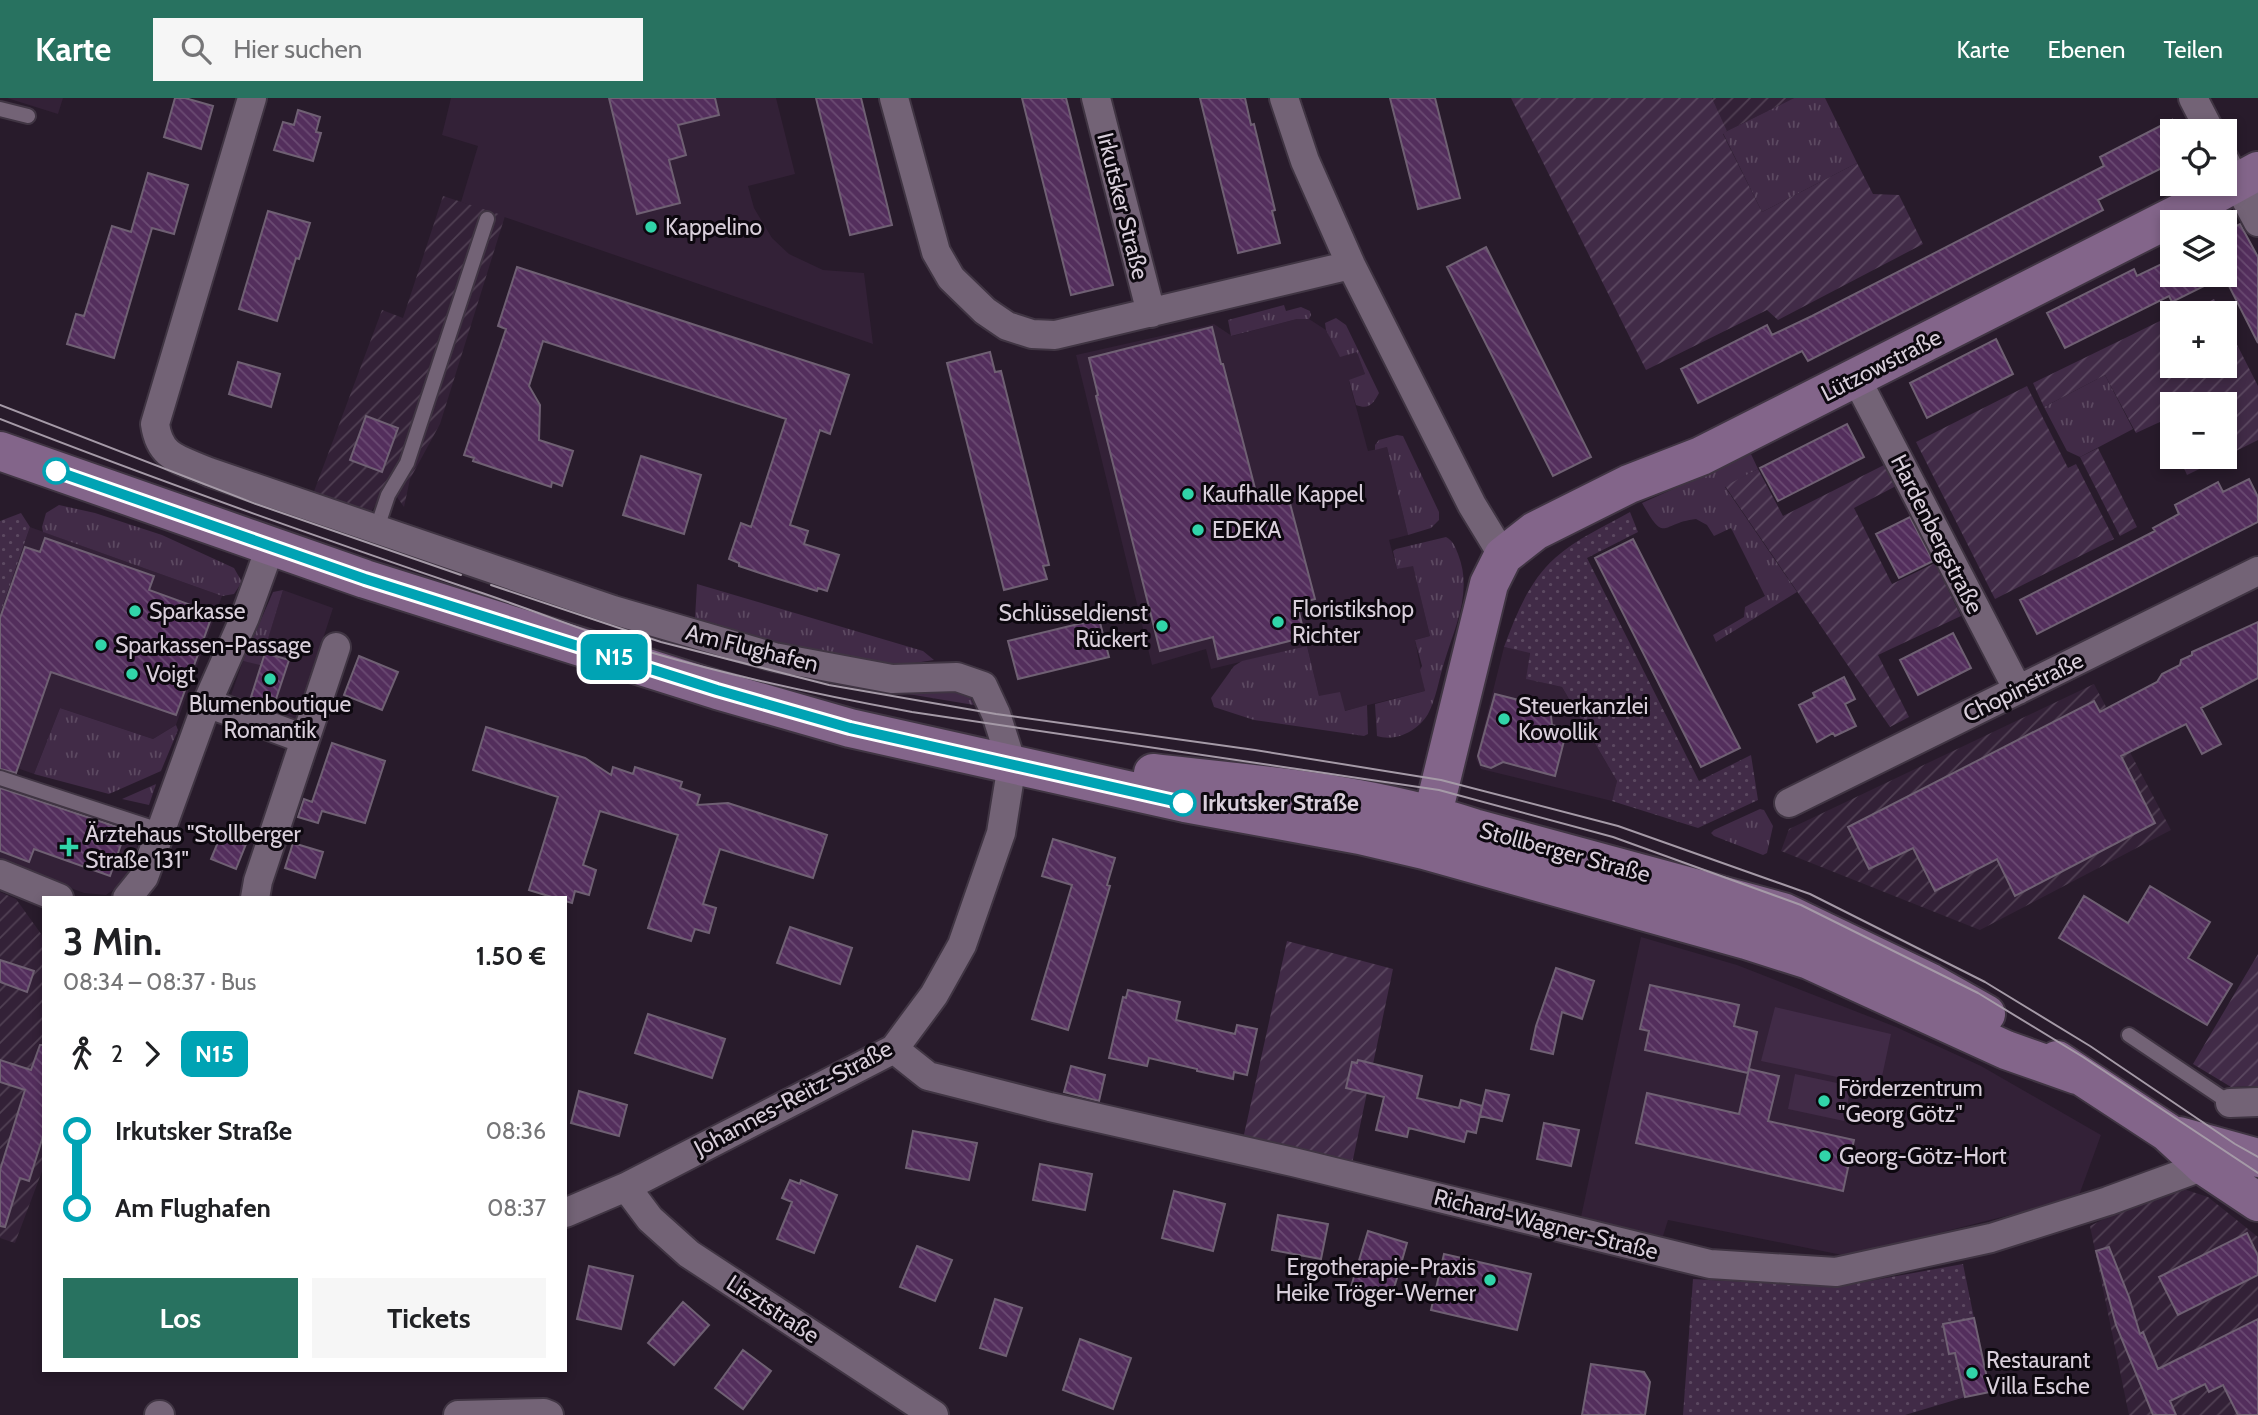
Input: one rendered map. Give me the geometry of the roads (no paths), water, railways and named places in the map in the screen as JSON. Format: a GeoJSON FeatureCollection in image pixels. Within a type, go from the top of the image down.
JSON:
{"type":"FeatureCollection","features":[{"type":"Feature","properties":{"kind":"main road","name":"Lützowstraße"},"geometry":{"type":"LineString","coordinates":[[1503,556],[1535,531],[1629,484],[1701,456],[2188,209],[2239,171]]}},
{"type":"Feature","properties":{"kind":"main road","name":"Stollberger Straße"},"geometry":{"type":"LineString","coordinates":[[0,451],[378,583],[717,690],[850,728],[1185,803],[1360,835],[1429,832],[1810,960],[2006,1050],[2077,1075],[2167,1132],[2204,1166],[2258,1202]]}},
{"type":"Feature","properties":{"kind":"main road"},"geometry":{"type":"LineString","coordinates":[[1429,832],[1489,584],[1503,556]]}},
{"type":"Feature","properties":{"kind":"main road","name":"Stollberger Straße"},"geometry":{"type":"LineString","coordinates":[[2167,1132],[2258,1158]]}},
{"type":"Feature","properties":{"kind":"street","name":"Am Flughafen"},"geometry":{"type":"LineString","coordinates":[[252,98],[155,424],[157,439],[164,452],[209,472],[614,610],[774,657],[892,679],[957,677],[984,687],[1012,764]]}},
{"type":"Feature","properties":{"kind":"street"},"geometry":{"type":"LineString","coordinates":[[894,98],[936,252],[957,284],[985,311],[1007,326],[1032,334],[1055,335],[1351,265]]}},
{"type":"Feature","properties":{"kind":"street","name":"Irkutsker Straße"},"geometry":{"type":"LineString","coordinates":[[1096,98],[1151,313]]}},
{"type":"Feature","properties":{"kind":"street"},"geometry":{"type":"LineString","coordinates":[[1284,98],[1305,161],[1351,265],[1472,505],[1503,556]]}},
{"type":"Feature","properties":{"kind":"street"},"geometry":{"type":"LineString","coordinates":[[2193,98],[2204,119]]}},
{"type":"Feature","properties":{"kind":"street"},"geometry":{"type":"LineString","coordinates":[[2239,171],[2258,222]]}},
{"type":"Feature","properties":{"kind":"street","name":"Hardenbergstraße"},"geometry":{"type":"LineString","coordinates":[[1856,377],[2018,690]]}},
{"type":"Feature","properties":{"kind":"street"},"geometry":{"type":"LineString","coordinates":[[129,896],[144,877],[207,703],[245,617],[271,545]]}},
{"type":"Feature","properties":{"kind":"street","name":"Chopinstraße"},"geometry":{"type":"LineString","coordinates":[[1789,803],[2258,571]]}},
{"type":"Feature","properties":{"kind":"street"},"geometry":{"type":"LineString","coordinates":[[255,896],[258,881],[336,647]]}},
{"type":"Feature","properties":{"kind":"street"},"geometry":{"type":"LineString","coordinates":[[207,703],[304,739]]}},
{"type":"Feature","properties":{"kind":"street","name":"Johannes-Reitz-Straße"},"geometry":{"type":"LineString","coordinates":[[567,1212],[626,1187],[894,1049],[934,995],[962,945],[1001,833],[1012,764]]}},
{"type":"Feature","properties":{"kind":"street"},"geometry":{"type":"LineString","coordinates":[[0,874],[54,896]]}},
{"type":"Feature","properties":{"kind":"street","name":"Richard-Wagner-Straße"},"geometry":{"type":"LineString","coordinates":[[894,1049],[928,1076],[1710,1264],[1836,1272],[1991,1238],[2108,1201],[2204,1166]]}},
{"type":"Feature","properties":{"kind":"street","name":"Lisztstraße"},"geometry":{"type":"LineString","coordinates":[[626,1187],[650,1219],[690,1254],[934,1415]]}},
{"type":"Feature","properties":{"kind":"street"},"geometry":{"type":"LineString","coordinates":[[458,1415],[549,1415]]}},
{"type":"Feature","properties":{"kind":"lane"},"geometry":{"type":"LineString","coordinates":[[0,109],[28,116]]}},
{"type":"Feature","properties":{"kind":"lane"},"geometry":{"type":"LineString","coordinates":[[377,528],[388,495],[407,463],[487,219]]}},
{"type":"Feature","properties":{"kind":"lane"},"geometry":{"type":"LineString","coordinates":[[0,778],[162,831]]}},
{"type":"Feature","properties":{"kind":"lane"},"geometry":{"type":"LineString","coordinates":[[2129,1035],[2244,1103]]}},
{"type":"Feature","properties":{"kind":"tram line"},"geometry":{"type":"LineString","coordinates":[[0,405],[256,504],[461,575]]}},
{"type":"Feature","properties":{"kind":"tram line"},"geometry":{"type":"LineString","coordinates":[[0,419],[354,549],[608,638],[717,671],[912,712],[1439,790],[1613,837],[1801,905],[1978,993],[2083,1057],[2258,1173]]}},
{"type":"Feature","properties":{"kind":"tram line"},"geometry":{"type":"LineString","coordinates":[[491,585],[661,642],[829,685],[996,714],[1255,750],[1441,780],[1618,826],[1810,894],[1985,982],[2090,1046],[2258,1157]]}},
{"type":"Feature","properties":{"kind":"place","name":"Kappelino"},"geometry":{"type":"Point","coordinates":[651,227]}},
{"type":"Feature","properties":{"kind":"place","name":"Kaufhalle Kappel"},"geometry":{"type":"Point","coordinates":[1188,494]}},
{"type":"Feature","properties":{"kind":"place","name":"EDEKA"},"geometry":{"type":"Point","coordinates":[1198,530]}},
{"type":"Feature","properties":{"kind":"place","name":"Sparkasse"},"geometry":{"type":"Point","coordinates":[135,611]}},
{"type":"Feature","properties":{"kind":"place","name":"Floristikshop Richter"},"geometry":{"type":"Point","coordinates":[1278,622]}},
{"type":"Feature","properties":{"kind":"place","name":"Schlüsseldienst Rückert"},"geometry":{"type":"Point","coordinates":[1162,626]}},
{"type":"Feature","properties":{"kind":"place","name":"Sparkassen-Passage"},"geometry":{"type":"Point","coordinates":[101,645]}},
{"type":"Feature","properties":{"kind":"place","name":"Voigt"},"geometry":{"type":"Point","coordinates":[132,674]}},
{"type":"Feature","properties":{"kind":"place","name":"Blumenboutique Romantik"},"geometry":{"type":"Point","coordinates":[270,679]}},
{"type":"Feature","properties":{"kind":"place","name":"Steuerkanzlei Kowollik"},"geometry":{"type":"Point","coordinates":[1504,719]}},
{"type":"Feature","properties":{"kind":"place","name":"Irkutsker Straße"},"geometry":{"type":"Point","coordinates":[1183,803]}},
{"type":"Feature","properties":{"kind":"place","name":"Ärztehaus \"Stollberger Straße 131\""},"geometry":{"type":"Point","coordinates":[69,847]}},
{"type":"Feature","properties":{"kind":"place","name":"Förderzentrum \"Georg Götz\""},"geometry":{"type":"Point","coordinates":[1824,1101]}},
{"type":"Feature","properties":{"kind":"place","name":"Georg-Götz-Hort"},"geometry":{"type":"Point","coordinates":[1825,1156]}},
{"type":"Feature","properties":{"kind":"place","name":"Ergotherapie-Praxis Heike Tröger-Werner"},"geometry":{"type":"Point","coordinates":[1490,1280]}},
{"type":"Feature","properties":{"kind":"place","name":"Restaurant Villa Esche"},"geometry":{"type":"Point","coordinates":[1972,1373]}}]}
